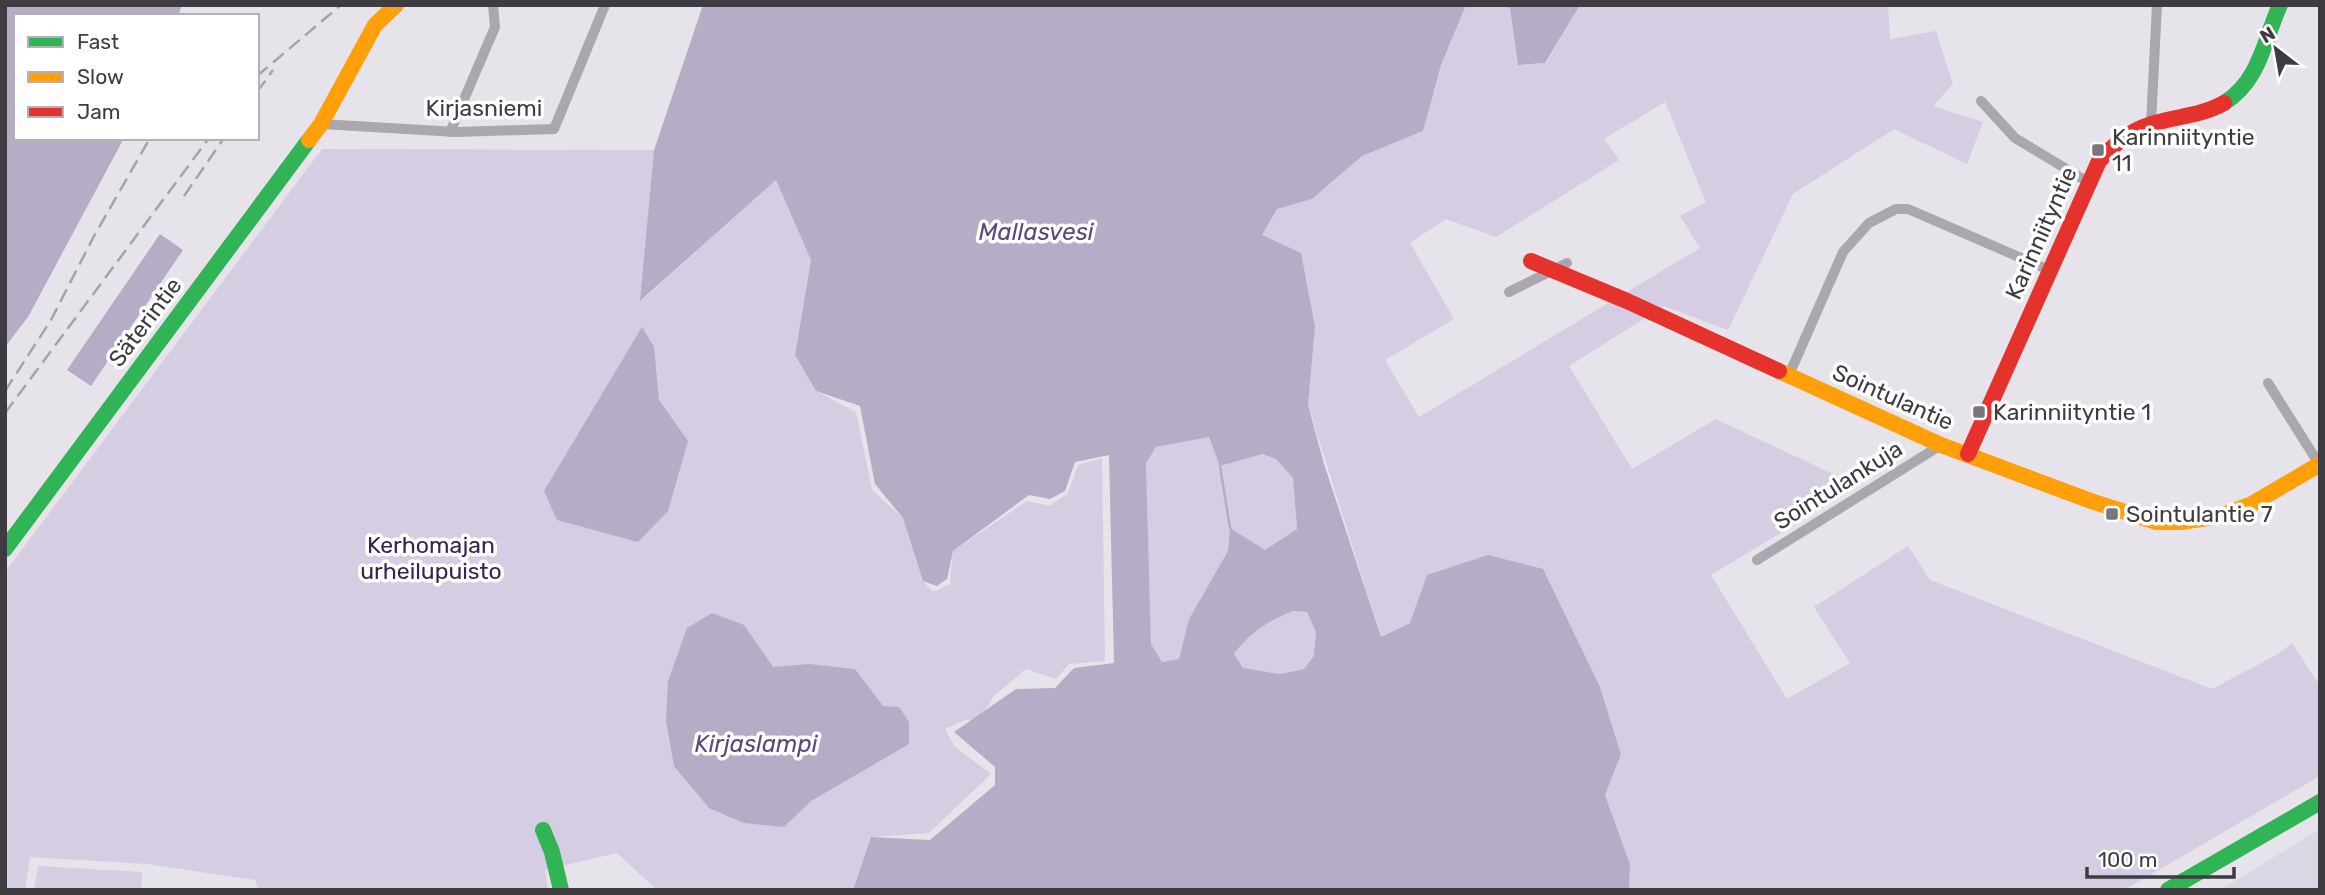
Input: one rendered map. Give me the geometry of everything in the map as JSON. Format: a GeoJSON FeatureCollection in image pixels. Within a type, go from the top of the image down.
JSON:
{"type":"FeatureCollection","features":[{"type":"Feature","properties":{"kind":"street","name":"Säterintie"},"geometry":{"type":"LineString","coordinates":[[5,549],[321,124],[375,25],[396,5]]}},
{"type":"Feature","properties":{"kind":"street"},"geometry":{"type":"LineString","coordinates":[[450,132],[495,27],[493,5]]}},
{"type":"Feature","properties":{"kind":"street","name":"Kirjasniemi"},"geometry":{"type":"LineString","coordinates":[[321,124],[450,132],[554,129],[605,5]]}},
{"type":"Feature","properties":{"kind":"street"},"geometry":{"type":"LineString","coordinates":[[2151,124],[2157,5]]}},
{"type":"Feature","properties":{"kind":"street","name":"Karinniityntie"},"geometry":{"type":"LineString","coordinates":[[1968,454],[2099,161],[2113,145],[2130,133],[2151,124],[2217,108],[2233,97],[2243,87],[2261,59],[2280,5]]}},
{"type":"Feature","properties":{"kind":"street"},"geometry":{"type":"LineString","coordinates":[[1981,101],[2015,138],[2088,182]]}},
{"type":"Feature","properties":{"kind":"street"},"geometry":{"type":"LineString","coordinates":[[1790,375],[1843,252],[1869,223],[1896,209],[1908,209],[2049,270]]}},
{"type":"Feature","properties":{"kind":"street","name":"Sointulantie"},"geometry":{"type":"LineString","coordinates":[[1531,261],[1941,445],[2091,501],[2156,522],[2180,522],[2221,516],[2252,504],[2319,464]]}},
{"type":"Feature","properties":{"kind":"street"},"geometry":{"type":"LineString","coordinates":[[1509,292],[1567,262]]}},
{"type":"Feature","properties":{"kind":"street"},"geometry":{"type":"LineString","coordinates":[[2268,383],[2319,464]]}},
{"type":"Feature","properties":{"kind":"street","name":"Sointulankuja"},"geometry":{"type":"LineString","coordinates":[[1757,560],[1941,445]]}},
{"type":"Feature","properties":{"kind":"street"},"geometry":{"type":"LineString","coordinates":[[2168,890],[2320,802]]}},
{"type":"Feature","properties":{"kind":"street"},"geometry":{"type":"LineString","coordinates":[[542,830],[549,841],[561,890]]}},
{"type":"Feature","properties":{"kind":"shaded area"},"geometry":{"type":"Polygon","coordinates":[[[2320,829],[2320,890],[2220,890],[2320,829]]]}},
{"type":"Feature","properties":{"kind":"green space"},"geometry":{"type":"Polygon","coordinates":[[[1466,5],[1498,5],[1510,8],[1519,65],[1546,63],[1580,5],[1888,5],[1890,39],[1936,31],[1953,84],[1933,106],[1983,122],[1967,164],[1894,129],[1793,194],[1728,330],[1664,306],[1569,366],[1632,469],[1716,419],[1858,486],[1711,575],[1787,699],[1850,663],[1814,607],[1908,546],[1930,580],[2212,689],[2278,654],[2292,643],[2320,686],[2320,776],[2124,890],[1629,890],[1630,864],[1605,795],[1621,753],[1600,687],[1410,623],[1381,637],[1308,405],[1315,327],[1262,235],[1277,209],[1312,199],[1362,156],[1423,131],[1441,65],[1466,5]],[[1665,102],[1604,139],[1619,160],[1496,237],[1446,219],[1410,243],[1454,319],[1385,360],[1419,417],[1700,248],[1680,216],[1706,202],[1665,102]]]}},
{"type":"Feature","properties":{"kind":"green space","name":"Kerhomajan urheilupuisto"},"geometry":{"type":"Polygon","coordinates":[[[322,149],[654,150],[641,301],[776,180],[811,260],[795,355],[816,391],[856,412],[872,490],[903,518],[923,581],[933,592],[950,584],[953,551],[1027,501],[1050,506],[1068,493],[1078,465],[1102,458],[1105,661],[1069,664],[1056,679],[1026,669],[993,697],[980,719],[965,720],[945,729],[954,746],[991,774],[929,833],[871,837],[853,890],[657,890],[617,853],[545,870],[548,890],[258,890],[255,880],[147,864],[30,857],[25,890],[5,890],[5,572],[322,149]]]}},
{"type":"Feature","properties":{"kind":"green space"},"geometry":{"type":"Polygon","coordinates":[[[1209,437],[1221,466],[1263,454],[1276,459],[1293,478],[1297,529],[1265,551],[1230,528],[1228,551],[1189,619],[1179,659],[1162,662],[1151,644],[1146,463],[1156,447],[1209,437]]]}},
{"type":"Feature","properties":{"kind":"green space"},"geometry":{"type":"Polygon","coordinates":[[[1293,611],[1307,612],[1316,632],[1315,656],[1304,669],[1280,674],[1243,668],[1234,654],[1240,646],[1260,628],[1293,611]]]}},
{"type":"Feature","properties":{"kind":"green space"},"geometry":{"type":"Polygon","coordinates":[[[38,866],[142,872],[141,890],[34,890],[38,866]]]}},
{"type":"Feature","properties":{"kind":"water"},"geometry":{"type":"Polygon","coordinates":[[[5,5],[182,5],[179,14],[14,14],[14,140],[123,140],[28,317],[5,347],[5,5]]]}},
{"type":"Feature","properties":{"kind":"water","name":"Mallasvesi"},"geometry":{"type":"Polygon","coordinates":[[[703,5],[1466,5],[1441,65],[1423,131],[1362,156],[1312,199],[1277,209],[1262,235],[1301,253],[1315,327],[1308,405],[1324,464],[1381,637],[1410,623],[1427,575],[1488,555],[1543,569],[1600,687],[1621,754],[1605,795],[1630,864],[1629,890],[853,890],[871,837],[930,840],[995,785],[995,767],[954,732],[1016,689],[1055,688],[1074,668],[1114,663],[1109,455],[1075,462],[1065,491],[1050,499],[1029,495],[953,551],[947,579],[937,586],[923,581],[903,518],[875,484],[860,406],[816,391],[795,355],[811,260],[776,180],[640,301],[654,150],[703,5]],[[1209,437],[1156,447],[1146,463],[1151,644],[1162,662],[1179,659],[1189,619],[1228,551],[1230,528],[1265,550],[1297,529],[1293,478],[1276,459],[1263,454],[1220,466],[1209,437]],[[1293,611],[1275,619],[1246,639],[1234,654],[1243,668],[1280,674],[1304,669],[1314,656],[1316,632],[1307,612],[1293,611]]]}},
{"type":"Feature","properties":{"kind":"water"},"geometry":{"type":"Polygon","coordinates":[[[1498,5],[1580,5],[1545,63],[1518,65],[1510,8],[1498,5]]]}},
{"type":"Feature","properties":{"kind":"water"},"geometry":{"type":"Polygon","coordinates":[[[160,234],[183,250],[91,386],[67,370],[160,234]]]}},
{"type":"Feature","properties":{"kind":"water"},"geometry":{"type":"Polygon","coordinates":[[[642,327],[654,347],[659,400],[688,441],[668,511],[638,542],[557,520],[544,491],[642,327]]]}},
{"type":"Feature","properties":{"kind":"water","name":"Kirjaslampi"},"geometry":{"type":"Polygon","coordinates":[[[712,613],[744,625],[773,667],[809,664],[855,669],[883,706],[899,707],[909,722],[909,744],[811,801],[784,827],[744,823],[709,808],[674,766],[666,721],[668,681],[687,628],[712,613]]]}},
{"type":"Feature","properties":{"kind":"waterway"},"geometry":{"type":"LineString","coordinates":[[1220,466],[1230,528]]}},
{"type":"Feature","properties":{"kind":"railway"},"geometry":{"type":"LineString","coordinates":[[259,74],[341,5]]}},
{"type":"Feature","properties":{"kind":"railway"},"geometry":{"type":"LineString","coordinates":[[259,89],[273,70]]}},
{"type":"Feature","properties":{"kind":"railway"},"geometry":{"type":"LineString","coordinates":[[5,391],[51,320],[93,238],[149,140]]}},
{"type":"Feature","properties":{"kind":"railway"},"geometry":{"type":"LineString","coordinates":[[5,413],[208,140]]}},
{"type":"Feature","properties":{"kind":"railway"},"geometry":{"type":"LineString","coordinates":[[184,196],[223,140]]}},
{"type":"Feature","properties":{"kind":"traffic: fast"},"geometry":{"type":"LineString","coordinates":[[2224,103],[2236,94],[2253,72],[2280,5]]}},
{"type":"Feature","properties":{"kind":"traffic: fast"},"geometry":{"type":"LineString","coordinates":[[5,549],[309,140]]}},
{"type":"Feature","properties":{"kind":"traffic: fast"},"geometry":{"type":"LineString","coordinates":[[2168,890],[2320,802]]}},
{"type":"Feature","properties":{"kind":"traffic: fast"},"geometry":{"type":"LineString","coordinates":[[543,830],[552,852],[561,890]]}},
{"type":"Feature","properties":{"kind":"traffic: slow"},"geometry":{"type":"LineString","coordinates":[[309,140],[321,124],[375,25],[396,5]]}},
{"type":"Feature","properties":{"kind":"traffic: slow"},"geometry":{"type":"LineString","coordinates":[[1779,371],[1941,445],[2091,501],[2156,522],[2180,522],[2221,516],[2252,504],[2320,464]]}},
{"type":"Feature","properties":{"kind":"traffic: jam"},"geometry":{"type":"LineString","coordinates":[[1968,454],[2099,161],[2133,132],[2224,103]]}},
{"type":"Feature","properties":{"kind":"traffic: jam"},"geometry":{"type":"LineString","coordinates":[[1531,261],[1627,301],[1779,371]]}},
{"type":"Feature","properties":{"kind":"place","name":"Karinniityntie 11"},"geometry":{"type":"Point","coordinates":[2098,150]}},
{"type":"Feature","properties":{"kind":"place","name":"Karinniityntie 1"},"geometry":{"type":"Point","coordinates":[1979,412]}},
{"type":"Feature","properties":{"kind":"place","name":"Sointulantie 7"},"geometry":{"type":"Point","coordinates":[2112,514]}}]}
